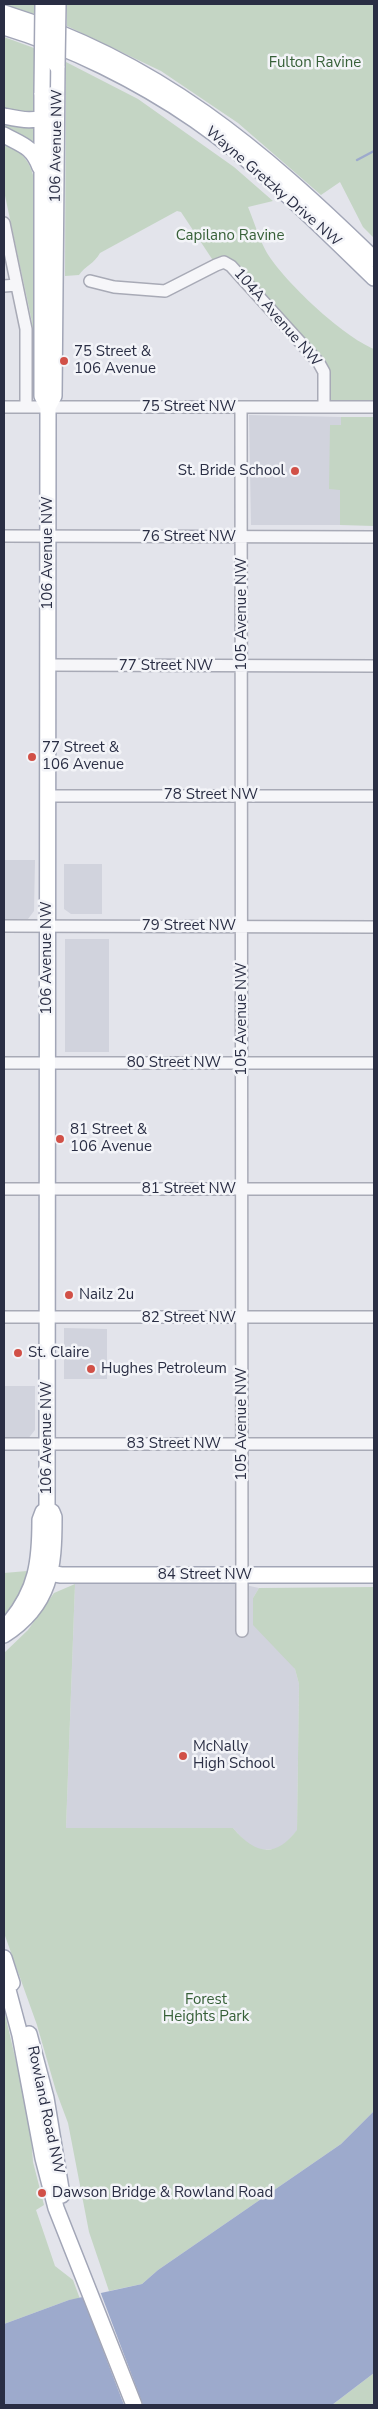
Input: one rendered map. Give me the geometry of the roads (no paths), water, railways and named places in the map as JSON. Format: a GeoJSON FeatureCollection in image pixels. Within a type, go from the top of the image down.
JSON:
{"type":"FeatureCollection","features":[{"type":"Feature","properties":{"kind":"main road","name":"106 Avenue NW"},"geometry":{"type":"LineString","coordinates":[[43,4],[42,396],[48,407]]}},
{"type":"Feature","properties":{"kind":"main road","name":"106 Avenue NW"},"geometry":{"type":"LineString","coordinates":[[44,1572],[54,1517],[52,1512],[47,1509],[48,407],[54,396],[58,4]]}},
{"type":"Feature","properties":{"kind":"main road","name":"Wayne Gretzky Drive NW"},"geometry":{"type":"LineString","coordinates":[[4,13],[69,37],[116,58],[166,86],[204,111],[281,172],[374,259]]}},
{"type":"Feature","properties":{"kind":"main road","name":"Wayne Gretzky Drive NW"},"geometry":{"type":"LineString","coordinates":[[4,27],[58,47],[101,66],[194,120],[266,177],[374,278]]}},
{"type":"Feature","properties":{"kind":"main road"},"geometry":{"type":"LineString","coordinates":[[4,116],[28,120],[42,119],[51,112],[57,99]]}},
{"type":"Feature","properties":{"kind":"main road"},"geometry":{"type":"LineString","coordinates":[[4,134],[28,147],[35,154],[42,172]]}},
{"type":"Feature","properties":{"kind":"main road"},"geometry":{"type":"LineString","coordinates":[[4,1631],[18,1612],[31,1588],[44,1572]]}},
{"type":"Feature","properties":{"kind":"main road"},"geometry":{"type":"LineString","coordinates":[[4,1635],[14,1628],[34,1607],[44,1572]]}},
{"type":"Feature","properties":{"kind":"main road","name":"84 Street NW"},"geometry":{"type":"LineString","coordinates":[[44,1572],[374,1575]]}},
{"type":"Feature","properties":{"kind":"main road","name":"Rowland Road NW"},"geometry":{"type":"LineString","coordinates":[[4,1958],[28,2032],[46,2098],[64,2206],[79,2264]]}},
{"type":"Feature","properties":{"kind":"main road","name":"Rowland Road NW"},"geometry":{"type":"LineString","coordinates":[[4,1975],[20,2035],[43,2158],[56,2208],[134,2405]]}},
{"type":"Feature","properties":{"kind":"street"},"geometry":{"type":"LineString","coordinates":[[4,223],[26,328],[26,407]]}},
{"type":"Feature","properties":{"kind":"street","name":"104A Avenue NW"},"geometry":{"type":"LineString","coordinates":[[90,281],[114,287],[165,291],[224,262],[231,266],[319,363],[324,372],[324,407]]}},
{"type":"Feature","properties":{"kind":"street"},"geometry":{"type":"LineString","coordinates":[[4,286],[16,285]]}},
{"type":"Feature","properties":{"kind":"street","name":"75 Street NW"},"geometry":{"type":"LineString","coordinates":[[4,407],[374,407]]}},
{"type":"Feature","properties":{"kind":"street","name":"105 Avenue NW"},"geometry":{"type":"LineString","coordinates":[[242,407],[242,1631]]}},
{"type":"Feature","properties":{"kind":"street","name":"76 Street NW"},"geometry":{"type":"LineString","coordinates":[[4,536],[374,537]]}},
{"type":"Feature","properties":{"kind":"street","name":"77 Street NW"},"geometry":{"type":"LineString","coordinates":[[48,666],[374,666]]}},
{"type":"Feature","properties":{"kind":"street","name":"78 Street NW"},"geometry":{"type":"LineString","coordinates":[[48,796],[374,796]]}},
{"type":"Feature","properties":{"kind":"street","name":"79 Street NW"},"geometry":{"type":"LineString","coordinates":[[4,926],[374,927]]}},
{"type":"Feature","properties":{"kind":"street","name":"80 Street NW"},"geometry":{"type":"LineString","coordinates":[[4,1063],[374,1063]]}},
{"type":"Feature","properties":{"kind":"street","name":"81 Street NW"},"geometry":{"type":"LineString","coordinates":[[4,1189],[374,1189]]}},
{"type":"Feature","properties":{"kind":"street","name":"82 Street NW"},"geometry":{"type":"LineString","coordinates":[[4,1317],[374,1318]]}},
{"type":"Feature","properties":{"kind":"street","name":"83 Street NW"},"geometry":{"type":"LineString","coordinates":[[4,1444],[374,1444]]}},
{"type":"Feature","properties":{"kind":"water"},"geometry":{"type":"Polygon","coordinates":[[[374,2111],[374,2373],[332,2405],[4,2405],[4,2324],[69,2300],[142,2284],[158,2270],[341,2144],[374,2111]]]}},
{"type":"Feature","properties":{"kind":"waterway"},"geometry":{"type":"LineString","coordinates":[[357,160],[374,151]]}},
{"type":"Feature","properties":{"kind":"place","name":"75 Street & 106 Avenue"},"geometry":{"type":"Point","coordinates":[64,361]}},
{"type":"Feature","properties":{"kind":"place","name":"St. Bride School"},"geometry":{"type":"Point","coordinates":[295,471]}},
{"type":"Feature","properties":{"kind":"place","name":"77 Street & 106 Avenue"},"geometry":{"type":"Point","coordinates":[32,757]}},
{"type":"Feature","properties":{"kind":"place","name":"81 Street & 106 Avenue"},"geometry":{"type":"Point","coordinates":[60,1139]}},
{"type":"Feature","properties":{"kind":"place","name":"Nailz 2u"},"geometry":{"type":"Point","coordinates":[69,1295]}},
{"type":"Feature","properties":{"kind":"place","name":"St. Claire"},"geometry":{"type":"Point","coordinates":[18,1353]}},
{"type":"Feature","properties":{"kind":"place","name":"Hughes Petroleum"},"geometry":{"type":"Point","coordinates":[91,1369]}},
{"type":"Feature","properties":{"kind":"place","name":"McNally High School"},"geometry":{"type":"Point","coordinates":[183,1756]}},
{"type":"Feature","properties":{"kind":"place","name":"Dawson Bridge & Rowland Road"},"geometry":{"type":"Point","coordinates":[42,2193]}},
{"type":"Feature","properties":{"kind":"park label","name":"Fulton Ravine"},"geometry":{"type":"Point","coordinates":[315,63]}},
{"type":"Feature","properties":{"kind":"park label","name":"Capilano Ravine"},"geometry":{"type":"Point","coordinates":[230,236]}},
{"type":"Feature","properties":{"kind":"park label","name":"Forest Heights Park"},"geometry":{"type":"Point","coordinates":[206,2008]}}]}
